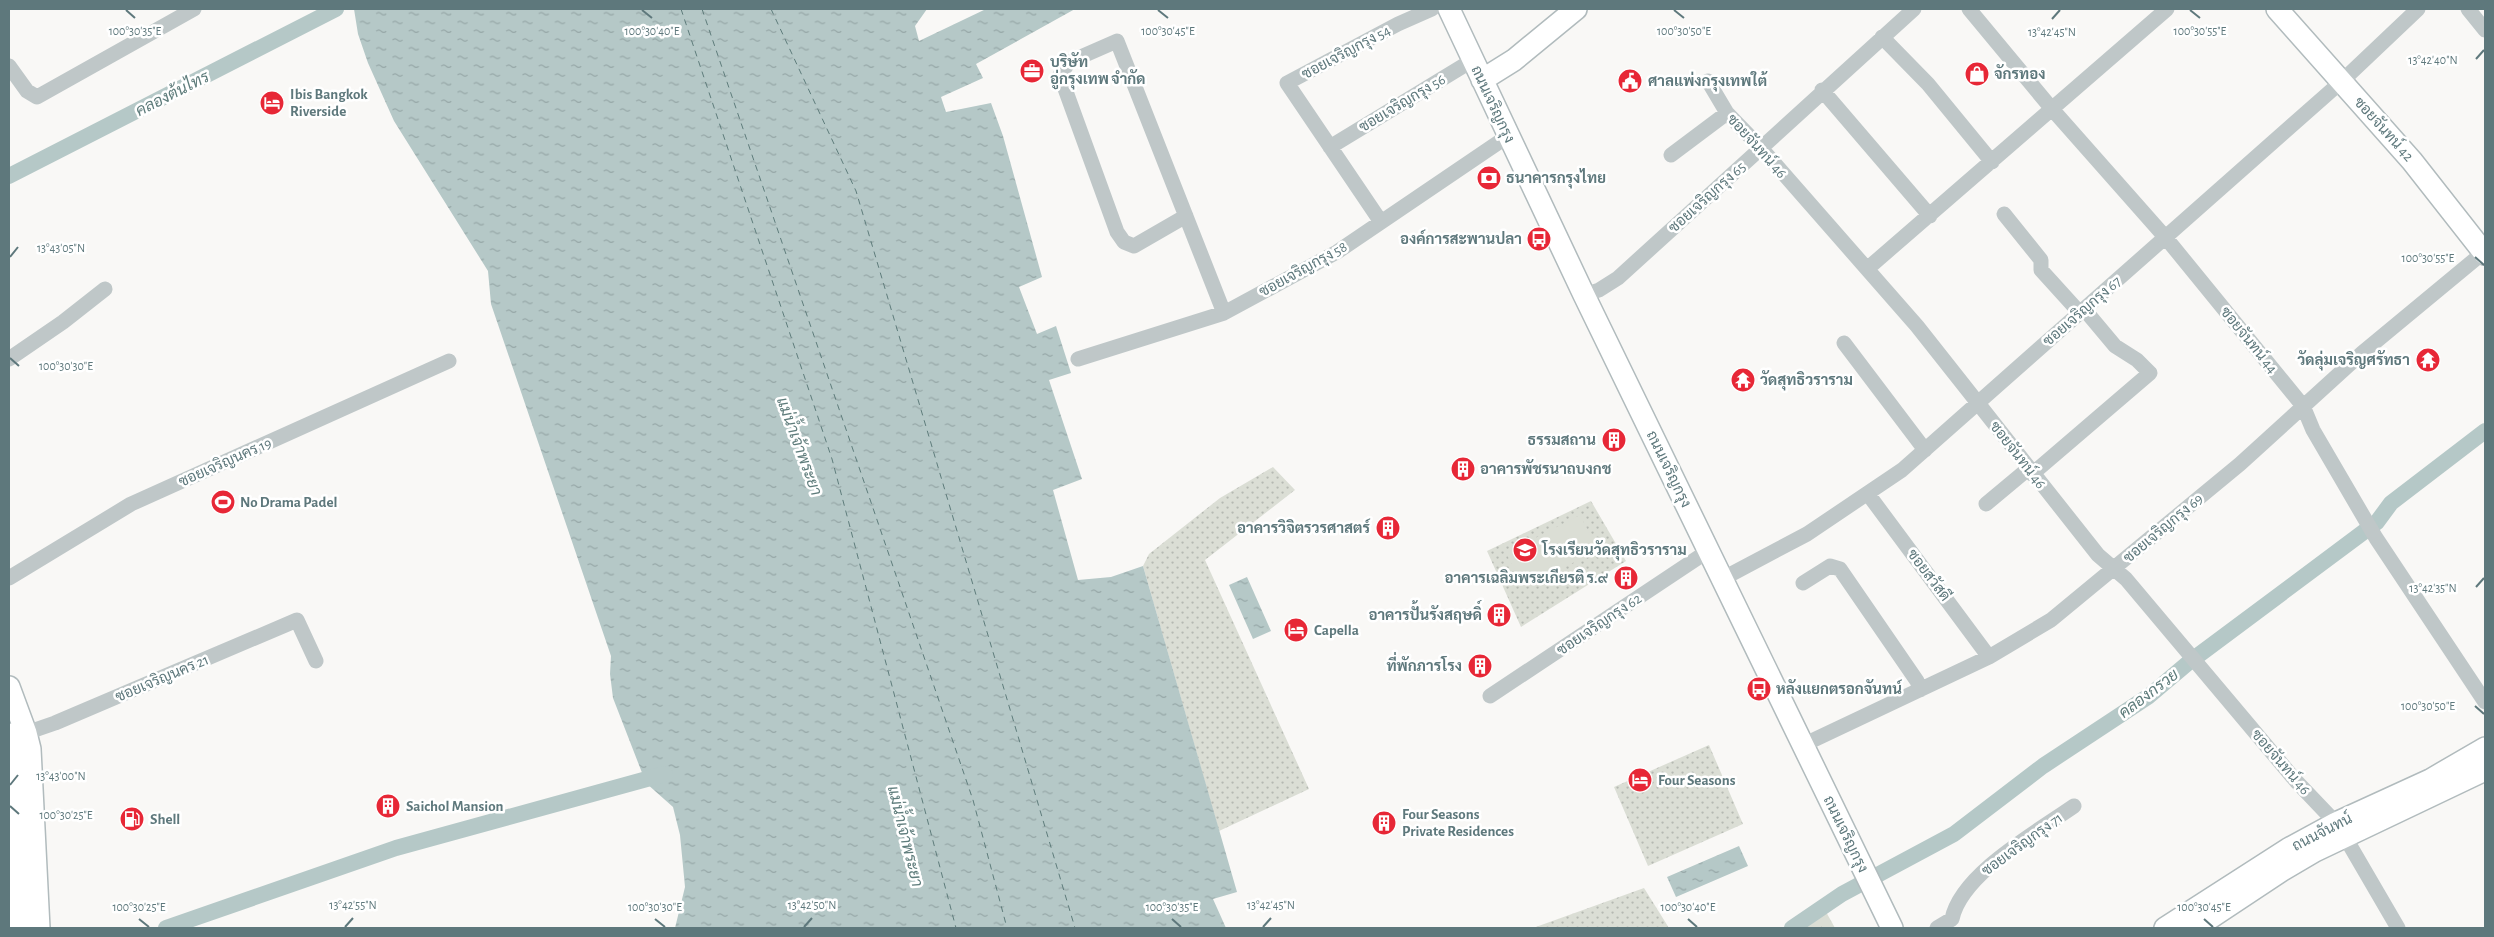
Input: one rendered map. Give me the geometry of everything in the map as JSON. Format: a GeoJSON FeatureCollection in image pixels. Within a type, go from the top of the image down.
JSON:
{"type":"FeatureCollection","features":[{"type":"Feature","properties":{"kind":"main road","name":"ถนนเจริญกรุง"},"geometry":{"type":"LineString","coordinates":[[1449,9],[1584,295],[1892,928]]}},
{"type":"Feature","properties":{"kind":"main road"},"geometry":{"type":"LineString","coordinates":[[1482,80],[1514,60],[1576,9]]}},
{"type":"Feature","properties":{"kind":"main road","name":"ซอยจันทน์ 42"},"geometry":{"type":"LineString","coordinates":[[2277,9],[2412,161],[2484,253]]}},
{"type":"Feature","properties":{"kind":"main road"},"geometry":{"type":"LineString","coordinates":[[9,687],[18,733],[14,794],[18,928]]}},
{"type":"Feature","properties":{"kind":"main road"},"geometry":{"type":"LineString","coordinates":[[18,733],[30,749],[39,928]]}},
{"type":"Feature","properties":{"kind":"main road","name":"ถนนจันทน์"},"geometry":{"type":"LineString","coordinates":[[2195,928],[2340,830],[2485,748]]}},
{"type":"Feature","properties":{"kind":"main road","name":"ถนนจันทน์"},"geometry":{"type":"LineString","coordinates":[[2165,928],[2250,872],[2340,830],[2485,770]]}},
{"type":"Feature","properties":{"kind":"street"},"geometry":{"type":"LineString","coordinates":[[9,66],[27,91],[37,97],[194,9]]}},
{"type":"Feature","properties":{"kind":"street","name":"ซอยเจริญกรุง 54"},"geometry":{"type":"LineString","coordinates":[[1330,147],[1287,83],[1398,24],[1432,9]]}},
{"type":"Feature","properties":{"kind":"street","name":"ซอยเจริญกรุง 65"},"geometry":{"type":"LineString","coordinates":[[1584,295],[1599,290],[1618,278],[1822,90],[1914,9]]}},
{"type":"Feature","properties":{"kind":"street","name":"ซอยจันทน์ 44"},"geometry":{"type":"LineString","coordinates":[[1969,9],[2052,109],[2166,238],[2303,406],[2313,430],[2376,538],[2485,702]]}},
{"type":"Feature","properties":{"kind":"street"},"geometry":{"type":"LineString","coordinates":[[1867,269],[2166,9]]}},
{"type":"Feature","properties":{"kind":"street","name":"ซอยเจริญกรุง 67"},"geometry":{"type":"LineString","coordinates":[[1722,579],[1808,534],[1868,494],[1925,450],[2341,82],[2418,9]]}},
{"type":"Feature","properties":{"kind":"street"},"geometry":{"type":"LineString","coordinates":[[2468,9],[2485,30]]}},
{"type":"Feature","properties":{"kind":"street"},"geometry":{"type":"LineString","coordinates":[[1882,37],[1928,84],[1992,162]]}},
{"type":"Feature","properties":{"kind":"street"},"geometry":{"type":"LineString","coordinates":[[1186,216],[1134,246],[1124,242],[1117,232],[1060,75],[1069,62],[1117,41],[1186,216],[1224,313]]}},
{"type":"Feature","properties":{"kind":"street","name":"ซอยเจริญกรุง 56"},"geometry":{"type":"LineString","coordinates":[[1330,147],[1473,60]]}},
{"type":"Feature","properties":{"kind":"street","name":"ซอยจันทน์ 46"},"geometry":{"type":"LineString","coordinates":[[1708,81],[1728,114],[1761,148],[1917,326],[2098,555],[2126,579],[2296,781],[2340,830],[2394,927]]}},
{"type":"Feature","properties":{"kind":"street"},"geometry":{"type":"LineString","coordinates":[[1822,90],[1930,216]]}},
{"type":"Feature","properties":{"kind":"street"},"geometry":{"type":"LineString","coordinates":[[1671,155],[1728,114]]}},
{"type":"Feature","properties":{"kind":"street","name":"ซอยเจริญกรุง 58"},"geometry":{"type":"LineString","coordinates":[[1078,359],[1224,313],[1337,252],[1508,136]]}},
{"type":"Feature","properties":{"kind":"street"},"geometry":{"type":"LineString","coordinates":[[1330,147],[1381,222]]}},
{"type":"Feature","properties":{"kind":"street"},"geometry":{"type":"LineString","coordinates":[[1986,504],[2150,374],[2137,360],[2115,346],[2041,270],[2040,260],[2004,214]]}},
{"type":"Feature","properties":{"kind":"street","name":"ซอยเจริญกรุง 69"},"geometry":{"type":"LineString","coordinates":[[1803,745],[1989,657],[2051,620],[2240,464],[2303,406],[2484,253]]}},
{"type":"Feature","properties":{"kind":"street"},"geometry":{"type":"LineString","coordinates":[[9,359],[56,327],[105,289]]}},
{"type":"Feature","properties":{"kind":"street"},"geometry":{"type":"LineString","coordinates":[[1844,343],[1925,450]]}},
{"type":"Feature","properties":{"kind":"street","name":"ซอยเจริญนคร 19"},"geometry":{"type":"LineString","coordinates":[[9,578],[131,504],[449,361]]}},
{"type":"Feature","properties":{"kind":"street","name":"ซอยสวัสดี"},"geometry":{"type":"LineString","coordinates":[[1868,494],[1989,657]]}},
{"type":"Feature","properties":{"kind":"street","name":"ซอยเจริญกรุง 62"},"geometry":{"type":"LineString","coordinates":[[1490,696],[1708,551]]}},
{"type":"Feature","properties":{"kind":"street"},"geometry":{"type":"LineString","coordinates":[[1804,583],[1830,566],[1840,569],[1917,681],[1920,690]]}},
{"type":"Feature","properties":{"kind":"street","name":"ซอยเจริญนคร 21"},"geometry":{"type":"LineString","coordinates":[[18,733],[55,723],[297,620],[316,661]]}},
{"type":"Feature","properties":{"kind":"street","name":"ซอยเจริญกรุง 71"},"geometry":{"type":"LineString","coordinates":[[1937,928],[1952,919],[1955,905],[1982,872],[2074,806]]}},
{"type":"Feature","properties":{"kind":"green space"},"geometry":{"type":"Polygon","coordinates":[[[1273,467],[1295,490],[1205,560],[1309,789],[1219,831],[1143,566],[1149,554],[1220,498],[1273,467]]]}},
{"type":"Feature","properties":{"kind":"green space"},"geometry":{"type":"Polygon","coordinates":[[[1591,501],[1626,561],[1521,627],[1487,551],[1591,501]]]}},
{"type":"Feature","properties":{"kind":"green space"},"geometry":{"type":"Polygon","coordinates":[[[1580,515],[1598,550],[1524,588],[1506,553],[1580,515]]]}},
{"type":"Feature","properties":{"kind":"green space"},"geometry":{"type":"Polygon","coordinates":[[[1709,745],[1743,824],[1648,866],[1614,787],[1709,745]]]}},
{"type":"Feature","properties":{"kind":"green space"},"geometry":{"type":"Polygon","coordinates":[[[1644,888],[1669,928],[1533,928],[1644,888]]]}},
{"type":"Feature","properties":{"kind":"green space"},"geometry":{"type":"Polygon","coordinates":[[[1825,910],[1835,928],[1798,928],[1825,910]]]}},
{"type":"Feature","properties":{"kind":"water","name":"แม่น้ำเจ้าพระยา"},"geometry":{"type":"Polygon","coordinates":[[[354,9],[927,9],[915,26],[919,41],[986,9],[1075,9],[976,64],[983,78],[941,97],[946,112],[991,103],[1003,136],[1042,277],[1019,287],[1037,334],[1056,326],[1071,373],[1049,380],[1082,479],[1053,490],[1078,580],[1111,577],[1143,566],[1237,892],[1213,899],[1226,928],[675,928],[685,887],[680,835],[673,807],[646,783],[613,698],[610,674],[611,656],[491,304],[488,271],[394,121],[368,63],[358,34],[354,9]]]}},
{"type":"Feature","properties":{"kind":"water"},"geometry":{"type":"Polygon","coordinates":[[[1247,577],[1271,631],[1253,639],[1229,585],[1247,577]]]}},
{"type":"Feature","properties":{"kind":"water"},"geometry":{"type":"Polygon","coordinates":[[[1739,846],[1748,866],[1676,897],[1667,877],[1739,846]]]}},
{"type":"Feature","properties":{"kind":"waterway","name":"คลองต้นไทร"},"geometry":{"type":"LineString","coordinates":[[9,176],[336,9]]}},
{"type":"Feature","properties":{"kind":"waterway","name":"คลองกรวย"},"geometry":{"type":"LineString","coordinates":[[1792,928],[1842,894],[1954,834],[2043,766],[2149,696],[2188,663],[2377,522],[2391,503],[2485,431]]}},
{"type":"Feature","properties":{"kind":"waterway"},"geometry":{"type":"LineString","coordinates":[[166,928],[396,848],[665,774]]}},
{"type":"Feature","properties":{"kind":"ferry route"},"geometry":{"type":"LineString","coordinates":[[681,9],[832,459],[956,928]]}},
{"type":"Feature","properties":{"kind":"ferry route"},"geometry":{"type":"LineString","coordinates":[[702,9],[973,800],[1007,928]]}},
{"type":"Feature","properties":{"kind":"ferry route"},"geometry":{"type":"LineString","coordinates":[[771,9],[856,191],[1075,928]]}},
{"type":"Feature","properties":{"kind":"place","name":"บริษัท อู่กรุงเทพ จำกัด"},"geometry":{"type":"Point","coordinates":[1032,71]}},
{"type":"Feature","properties":{"kind":"place","name":"จักรทอง"},"geometry":{"type":"Point","coordinates":[1977,74]}},
{"type":"Feature","properties":{"kind":"place","name":"ศาลแพ่งกรุงเทพใต้"},"geometry":{"type":"Point","coordinates":[1630,81]}},
{"type":"Feature","properties":{"kind":"place","name":"Ibis Bangkok Riverside"},"geometry":{"type":"Point","coordinates":[272,103]}},
{"type":"Feature","properties":{"kind":"place","name":"ธนาคารกรุงไทย"},"geometry":{"type":"Point","coordinates":[1489,178]}},
{"type":"Feature","properties":{"kind":"place","name":"องค์การสะพานปลา"},"geometry":{"type":"Point","coordinates":[1539,239]}},
{"type":"Feature","properties":{"kind":"place","name":"วัดลุ่มเจริญศรัทธา"},"geometry":{"type":"Point","coordinates":[2428,360]}},
{"type":"Feature","properties":{"kind":"place","name":"วัดสุทธิวราราม"},"geometry":{"type":"Point","coordinates":[1743,380]}},
{"type":"Feature","properties":{"kind":"place","name":"ธรรมสถาน"},"geometry":{"type":"Point","coordinates":[1614,440]}},
{"type":"Feature","properties":{"kind":"place","name":"อาคารพัชรนาถบงกช"},"geometry":{"type":"Point","coordinates":[1463,469]}},
{"type":"Feature","properties":{"kind":"place","name":"No Drama Padel"},"geometry":{"type":"Point","coordinates":[223,502]}},
{"type":"Feature","properties":{"kind":"place","name":"อาคารวิจิตรวรศาสตร์"},"geometry":{"type":"Point","coordinates":[1388,528]}},
{"type":"Feature","properties":{"kind":"place","name":"โรงเรียนวัดสุทธิวราราม"},"geometry":{"type":"Point","coordinates":[1525,550]}},
{"type":"Feature","properties":{"kind":"place","name":"อาคารเฉลิมพระเกียรติ ร.๙"},"geometry":{"type":"Point","coordinates":[1626,578]}},
{"type":"Feature","properties":{"kind":"place","name":"อาคารปั้นรังสฤษดิ์"},"geometry":{"type":"Point","coordinates":[1499,615]}},
{"type":"Feature","properties":{"kind":"place","name":"Capella"},"geometry":{"type":"Point","coordinates":[1296,630]}},
{"type":"Feature","properties":{"kind":"place","name":"ที่พักภารโรง"},"geometry":{"type":"Point","coordinates":[1480,666]}},
{"type":"Feature","properties":{"kind":"place","name":"หลังแยกตรอกจันทน์"},"geometry":{"type":"Point","coordinates":[1759,689]}},
{"type":"Feature","properties":{"kind":"place","name":"Four Seasons"},"geometry":{"type":"Point","coordinates":[1640,780]}},
{"type":"Feature","properties":{"kind":"place","name":"Saichol Mansion"},"geometry":{"type":"Point","coordinates":[388,806]}},
{"type":"Feature","properties":{"kind":"place","name":"Shell"},"geometry":{"type":"Point","coordinates":[132,819]}},
{"type":"Feature","properties":{"kind":"place","name":"Four Seasons Private Residences"},"geometry":{"type":"Point","coordinates":[1384,823]}}]}
